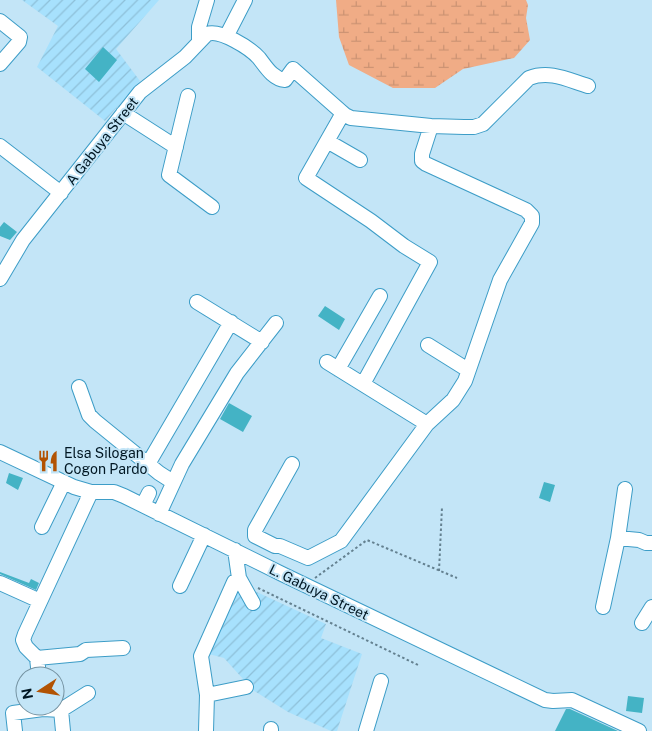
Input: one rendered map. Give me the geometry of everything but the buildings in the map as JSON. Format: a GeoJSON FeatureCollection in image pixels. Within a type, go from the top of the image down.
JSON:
{"type":"FeatureCollection","features":[{"type":"Feature","properties":{"kind":"street"},"geometry":{"type":"LineString","coordinates":[[199,42],[199,27],[207,0]]}},
{"type":"Feature","properties":{"kind":"street"},"geometry":{"type":"LineString","coordinates":[[245,0],[227,35],[258,57],[265,68],[282,80],[285,80],[293,69],[342,113],[358,120],[430,126],[474,127],[483,124],[529,78],[550,74],[588,86]]}},
{"type":"Feature","properties":{"kind":"street"},"geometry":{"type":"LineString","coordinates":[[0,21],[20,37],[19,42],[0,64]]}},
{"type":"Feature","properties":{"kind":"street","name":"A Gabuya Street"},"geometry":{"type":"LineString","coordinates":[[0,279],[24,240],[140,92],[185,57],[207,34],[227,35]]}},
{"type":"Feature","properties":{"kind":"street"},"geometry":{"type":"LineString","coordinates":[[188,96],[169,175],[212,207]]}},
{"type":"Feature","properties":{"kind":"street"},"geometry":{"type":"LineString","coordinates":[[123,113],[176,147]]}},
{"type":"Feature","properties":{"kind":"street"},"geometry":{"type":"LineString","coordinates":[[342,113],[306,178],[371,221],[404,246],[430,260],[363,384]]}},
{"type":"Feature","properties":{"kind":"street"},"geometry":{"type":"LineString","coordinates":[[292,464],[255,532],[256,536],[274,546],[280,546],[308,558],[341,541],[427,424],[456,395],[466,381],[468,370],[500,280],[532,223],[532,216],[526,210],[426,164],[422,160],[422,154],[430,126]]}},
{"type":"Feature","properties":{"kind":"street"},"geometry":{"type":"LineString","coordinates":[[327,141],[360,160]]}},
{"type":"Feature","properties":{"kind":"street"},"geometry":{"type":"LineString","coordinates":[[0,146],[61,193]]}},
{"type":"Feature","properties":{"kind":"street"},"geometry":{"type":"LineString","coordinates":[[380,296],[333,365],[427,424]]}},
{"type":"Feature","properties":{"kind":"street"},"geometry":{"type":"LineString","coordinates":[[197,302],[262,342]]}},
{"type":"Feature","properties":{"kind":"street"},"geometry":{"type":"LineString","coordinates":[[148,464],[231,322]]}},
{"type":"Feature","properties":{"kind":"street"},"geometry":{"type":"LineString","coordinates":[[159,514],[182,464],[237,374],[276,324]]}},
{"type":"Feature","properties":{"kind":"street"},"geometry":{"type":"LineString","coordinates":[[428,345],[468,370]]}},
{"type":"Feature","properties":{"kind":"street"},"geometry":{"type":"LineString","coordinates":[[79,387],[89,415],[95,422],[173,482]]}},
{"type":"Feature","properties":{"kind":"street","name":"L. Gabuya Street"},"geometry":{"type":"LineString","coordinates":[[0,452],[74,487],[91,492],[114,492],[146,499],[159,514],[545,700],[572,700],[638,731]]}},
{"type":"Feature","properties":{"kind":"street"},"geometry":{"type":"LineString","coordinates":[[42,527],[64,482]]}},
{"type":"Feature","properties":{"kind":"street"},"geometry":{"type":"LineString","coordinates":[[604,607],[618,538],[625,489]]}},
{"type":"Feature","properties":{"kind":"street"},"geometry":{"type":"LineString","coordinates":[[38,666],[37,658],[26,647],[23,640],[91,492]]}},
{"type":"Feature","properties":{"kind":"street"},"geometry":{"type":"LineString","coordinates":[[180,586],[204,535]]}},
{"type":"Feature","properties":{"kind":"street"},"geometry":{"type":"LineString","coordinates":[[618,538],[639,540],[646,544],[652,543]]}},
{"type":"Feature","properties":{"kind":"street"},"geometry":{"type":"LineString","coordinates":[[266,566],[274,551],[274,546]]}},
{"type":"Feature","properties":{"kind":"street"},"geometry":{"type":"LineString","coordinates":[[235,550],[239,578],[253,603]]}},
{"type":"Feature","properties":{"kind":"street"},"geometry":{"type":"LineString","coordinates":[[206,731],[207,695],[201,656],[234,582],[239,578]]}},
{"type":"Feature","properties":{"kind":"street"},"geometry":{"type":"LineString","coordinates":[[0,583],[40,601]]}},
{"type":"Feature","properties":{"kind":"street"},"geometry":{"type":"LineString","coordinates":[[642,624],[652,607]]}},
{"type":"Feature","properties":{"kind":"street"},"geometry":{"type":"LineString","coordinates":[[37,658],[80,654],[86,650],[123,648]]}},
{"type":"Feature","properties":{"kind":"street"},"geometry":{"type":"LineString","coordinates":[[366,731],[381,681]]}},
{"type":"Feature","properties":{"kind":"street"},"geometry":{"type":"LineString","coordinates":[[207,695],[246,687]]}},
{"type":"Feature","properties":{"kind":"street"},"geometry":{"type":"LineString","coordinates":[[65,707],[88,693]]}},
{"type":"Feature","properties":{"kind":"street"},"geometry":{"type":"LineString","coordinates":[[14,731],[13,713],[15,713]]}},
{"type":"Feature","properties":{"kind":"street"},"geometry":{"type":"LineString","coordinates":[[62,716],[63,731]]}},
{"type":"Feature","properties":{"kind":"path"},"geometry":{"type":"LineString","coordinates":[[439,571],[442,506]]}},
{"type":"Feature","properties":{"kind":"path"},"geometry":{"type":"LineString","coordinates":[[305,585],[367,540],[457,578]]}},
{"type":"Feature","properties":{"kind":"path"},"geometry":{"type":"LineString","coordinates":[[239,578],[418,665]]}},
{"type":"Feature","properties":{"kind":"shaded area"},"geometry":{"type":"Polygon","coordinates":[[[22,0],[159,0],[116,49],[140,81],[105,121],[37,67],[58,26],[22,0]]]}},
{"type":"Feature","properties":{"kind":"shaded area"},"geometry":{"type":"Polygon","coordinates":[[[237,583],[326,624],[321,638],[362,654],[337,731],[331,731],[288,712],[253,690],[224,658],[205,653],[237,583]]]}},
{"type":"Feature","properties":{"kind":"green space"},"geometry":{"type":"Polygon","coordinates":[[[336,0],[526,0],[528,5],[526,18],[530,40],[514,58],[463,69],[435,88],[393,88],[349,65],[339,37],[336,0]]]}},
{"type":"Feature","properties":{"kind":"place","name":"Elsa Silogan Cogon Pardo"},"geometry":{"type":"Point","coordinates":[48,461]}}]}
